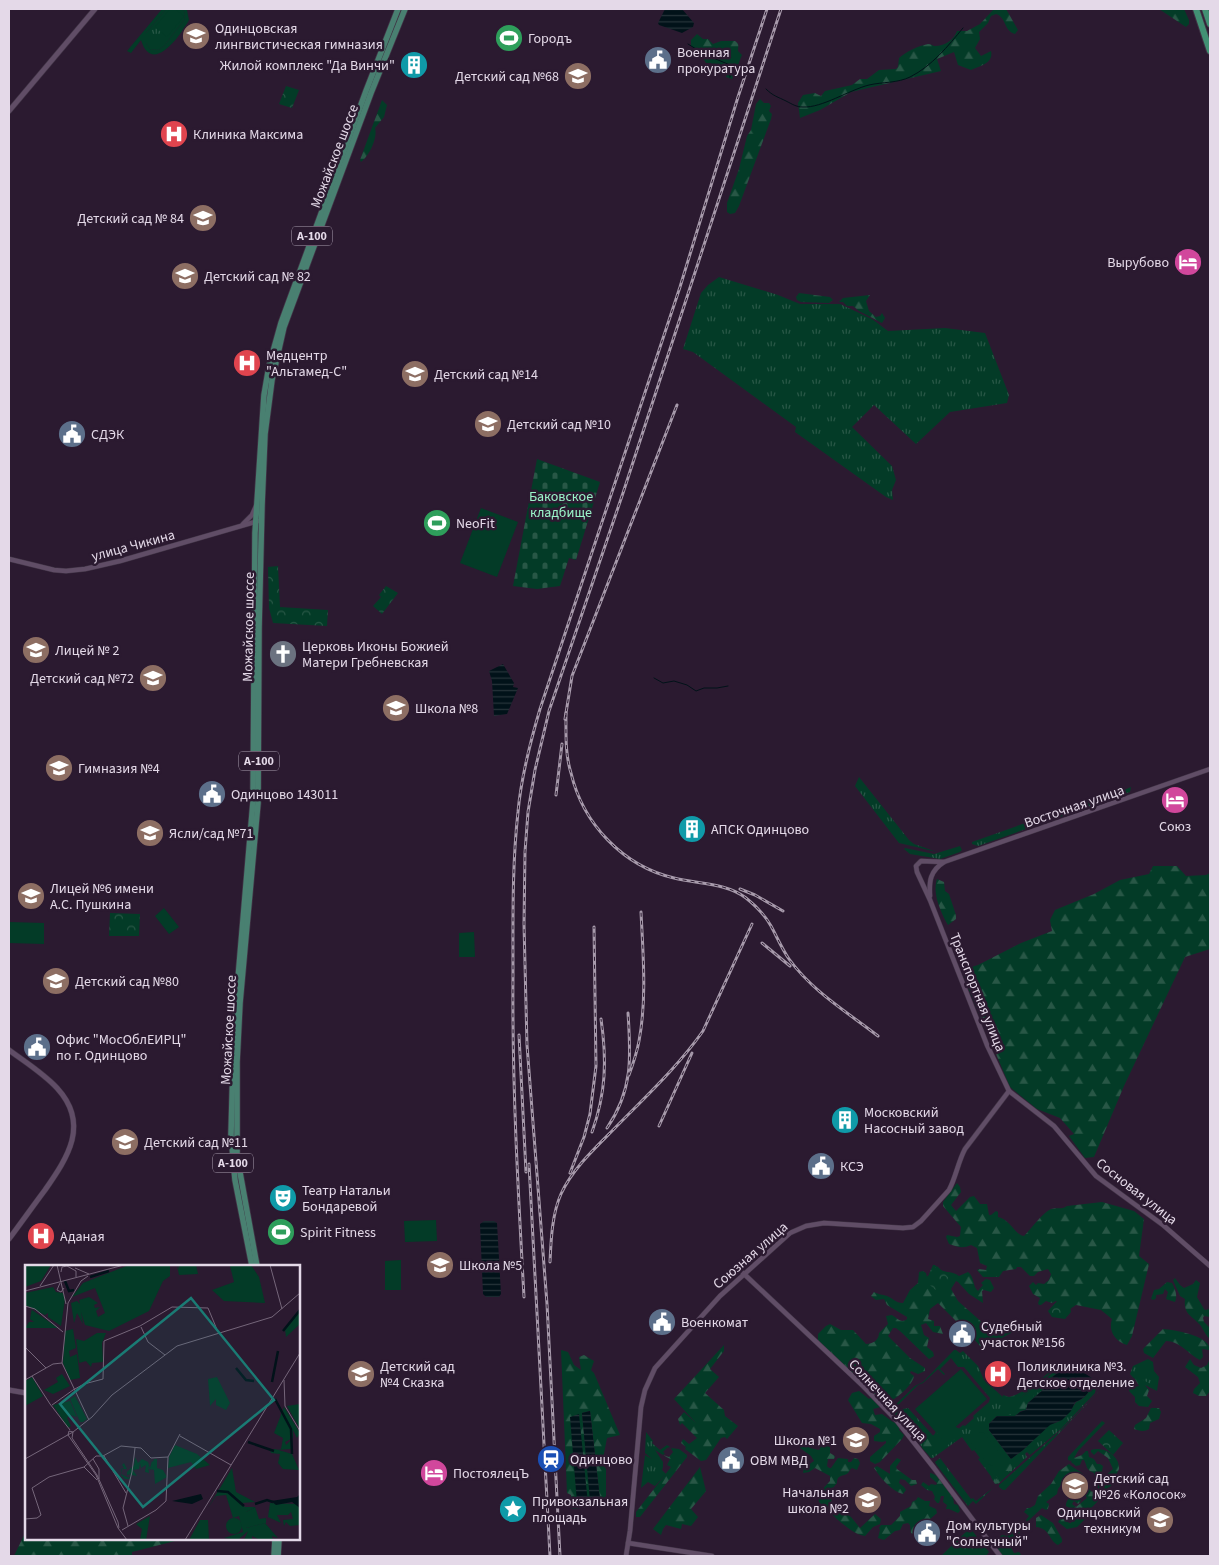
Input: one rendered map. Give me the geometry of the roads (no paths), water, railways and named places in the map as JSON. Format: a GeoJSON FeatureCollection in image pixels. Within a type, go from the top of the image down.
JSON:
{"type":"FeatureCollection","features":[{"type":"Feature","properties":{"kind":"highway"},"geometry":{"type":"LineString","coordinates":[[1196,9],[1210,51]]}},
{"type":"Feature","properties":{"kind":"highway"},"geometry":{"type":"LineString","coordinates":[[1205,9],[1210,24]]}},
{"type":"Feature","properties":{"kind":"main road"},"geometry":{"type":"LineString","coordinates":[[9,111],[95,9]]}},
{"type":"Feature","properties":{"kind":"main road","name":"Можайское шоссе"},"geometry":{"type":"LineString","coordinates":[[257,1265],[240,1179],[236,1149],[236,1127],[239,1026],[258,803],[259,520],[257,505],[265,388],[278,332],[398,9]]}},
{"type":"Feature","properties":{"kind":"main road","name":"Можайское шоссе"},"geometry":{"type":"LineString","coordinates":[[252,1265],[234,1169],[231,1135],[234,1026],[253,802],[259,520],[267,417],[280,339],[371,93],[405,9]]}},
{"type":"Feature","properties":{"kind":"main road"},"geometry":{"type":"LineString","coordinates":[[9,1050],[59,1091],[70,1110],[74,1130],[72,1144],[63,1163],[9,1239]]}},
{"type":"Feature","properties":{"kind":"main road"},"geometry":{"type":"LineString","coordinates":[[9,1390],[25,1393]]}},
{"type":"Feature","properties":{"kind":"main road"},"geometry":{"type":"LineString","coordinates":[[274,1556],[275,1540]]}},
{"type":"Feature","properties":{"kind":"main road"},"geometry":{"type":"LineString","coordinates":[[278,1556],[279,1540]]}},
{"type":"Feature","properties":{"kind":"street"},"geometry":{"type":"LineString","coordinates":[[242,525],[257,505]]}},
{"type":"Feature","properties":{"kind":"street","name":"улица Чикина"},"geometry":{"type":"LineString","coordinates":[[9,559],[54,570],[85,569],[120,561],[259,520]]}},
{"type":"Feature","properties":{"kind":"street","name":"Восточная улица"},"geometry":{"type":"LineString","coordinates":[[929,862],[944,862],[1210,769]]}},
{"type":"Feature","properties":{"kind":"street"},"geometry":{"type":"LineString","coordinates":[[930,900],[929,886],[932,874],[933,866],[924,860],[918,864],[916,870],[918,875],[924,878],[932,874]]}},
{"type":"Feature","properties":{"kind":"street","name":"Восточная улица"},"geometry":{"type":"LineString","coordinates":[[932,874],[944,862]]}},
{"type":"Feature","properties":{"kind":"street","name":"Транспортная улица"},"geometry":{"type":"LineString","coordinates":[[918,875],[930,900],[987,1045],[1009,1091]]}},
{"type":"Feature","properties":{"kind":"street","name":"Сосновая улица"},"geometry":{"type":"LineString","coordinates":[[1009,1091],[1054,1126],[1096,1176],[1163,1225],[1210,1266]]}},
{"type":"Feature","properties":{"kind":"street","name":"Союзная улица"},"geometry":{"type":"LineString","coordinates":[[626,1556],[642,1399],[655,1368],[717,1299],[743,1273],[790,1232],[818,1223],[834,1222],[902,1228],[916,1226],[949,1190],[965,1149],[1009,1091]]}},
{"type":"Feature","properties":{"kind":"street","name":"Солнечная улица"},"geometry":{"type":"LineString","coordinates":[[743,1273],[862,1385],[896,1421],[1000,1556]]}},
{"type":"Feature","properties":{"kind":"street"},"geometry":{"type":"LineString","coordinates":[[628,1544],[712,1556]]}},
{"type":"Feature","properties":{"kind":"waterway"},"geometry":{"type":"LineString","coordinates":[[766,89],[773,95],[794,105],[810,107],[869,85],[905,79],[932,61],[963,28]]}},
{"type":"Feature","properties":{"kind":"waterway"},"geometry":{"type":"LineString","coordinates":[[688,44],[704,54],[730,65],[730,77]]}},
{"type":"Feature","properties":{"kind":"waterway"},"geometry":{"type":"LineString","coordinates":[[654,678],[663,683],[674,681],[687,685],[696,691],[704,688],[728,686]]}},
{"type":"Feature","properties":{"kind":"railway"},"geometry":{"type":"LineString","coordinates":[[524,1297],[513,1056],[513,914],[519,799],[529,747],[540,709],[680,287],[767,9]]}},
{"type":"Feature","properties":{"kind":"railway"},"geometry":{"type":"LineString","coordinates":[[560,1556],[547,1304],[527,1045],[524,924],[525,852],[528,812],[535,770],[549,711],[623,493],[781,9]]}},
{"type":"Feature","properties":{"kind":"railway"},"geometry":{"type":"LineString","coordinates":[[565,719],[572,676],[677,405]]}},
{"type":"Feature","properties":{"kind":"railway"},"geometry":{"type":"LineString","coordinates":[[566,713],[568,759],[577,792],[595,825],[608,840],[638,864],[655,872],[674,878],[730,889],[746,898],[766,918],[789,959],[798,971],[830,1000],[878,1036]]}},
{"type":"Feature","properties":{"kind":"railway"},"geometry":{"type":"LineString","coordinates":[[556,795],[562,744]]}},
{"type":"Feature","properties":{"kind":"railway"},"geometry":{"type":"LineString","coordinates":[[740,889],[783,911]]}},
{"type":"Feature","properties":{"kind":"railway"},"geometry":{"type":"LineString","coordinates":[[629,1075],[638,1045],[643,1009],[644,977],[641,912]]}},
{"type":"Feature","properties":{"kind":"railway"},"geometry":{"type":"LineString","coordinates":[[550,1262],[554,1219],[558,1202],[566,1185],[583,1161],[671,1071],[703,1031],[752,924]]}},
{"type":"Feature","properties":{"kind":"railway"},"geometry":{"type":"LineString","coordinates":[[570,1173],[584,1137],[590,1114],[596,1066],[594,927]]}},
{"type":"Feature","properties":{"kind":"railway"},"geometry":{"type":"LineString","coordinates":[[762,943],[790,966]]}},
{"type":"Feature","properties":{"kind":"railway"},"geometry":{"type":"LineString","coordinates":[[607,1128],[622,1100],[626,1087],[630,1059],[628,1013]]}},
{"type":"Feature","properties":{"kind":"railway"},"geometry":{"type":"LineString","coordinates":[[592,1132],[603,1090],[604,1048],[601,1019]]}},
{"type":"Feature","properties":{"kind":"railway"},"geometry":{"type":"LineString","coordinates":[[519,1035],[526,1172]]}},
{"type":"Feature","properties":{"kind":"railway"},"geometry":{"type":"LineString","coordinates":[[659,1126],[692,1053]]}},
{"type":"Feature","properties":{"kind":"railway"},"geometry":{"type":"LineString","coordinates":[[529,1164],[550,1556]]}},
{"type":"Feature","properties":{"kind":"place","name":"Одинцовская лингвистическая гимназия"},"geometry":{"type":"Point","coordinates":[196,36]}},
{"type":"Feature","properties":{"kind":"place","name":"Городъ"},"geometry":{"type":"Point","coordinates":[509,38]}},
{"type":"Feature","properties":{"kind":"place","name":"Военная прокуратура"},"geometry":{"type":"Point","coordinates":[658,60]}},
{"type":"Feature","properties":{"kind":"place","name":"Жилой комплекс \"Да Винчи\""},"geometry":{"type":"Point","coordinates":[414,65]}},
{"type":"Feature","properties":{"kind":"place","name":"Детский сад №68"},"geometry":{"type":"Point","coordinates":[578,76]}},
{"type":"Feature","properties":{"kind":"place","name":"Клиника Максима"},"geometry":{"type":"Point","coordinates":[174,134]}},
{"type":"Feature","properties":{"kind":"place","name":"Детский сад № 84"},"geometry":{"type":"Point","coordinates":[203,218]}},
{"type":"Feature","properties":{"kind":"place","name":"Вырубово"},"geometry":{"type":"Point","coordinates":[1188,262]}},
{"type":"Feature","properties":{"kind":"place","name":"Детский сад № 82"},"geometry":{"type":"Point","coordinates":[185,276]}},
{"type":"Feature","properties":{"kind":"place","name":"Медцентр \"Альтамед-С\""},"geometry":{"type":"Point","coordinates":[247,363]}},
{"type":"Feature","properties":{"kind":"place","name":"Детский сад №14"},"geometry":{"type":"Point","coordinates":[415,374]}},
{"type":"Feature","properties":{"kind":"place","name":"Детский сад №10"},"geometry":{"type":"Point","coordinates":[488,424]}},
{"type":"Feature","properties":{"kind":"place","name":"СДЭК"},"geometry":{"type":"Point","coordinates":[72,434]}},
{"type":"Feature","properties":{"kind":"place","name":"NeoFit"},"geometry":{"type":"Point","coordinates":[437,523]}},
{"type":"Feature","properties":{"kind":"place","name":"Лицей № 2"},"geometry":{"type":"Point","coordinates":[36,650]}},
{"type":"Feature","properties":{"kind":"place","name":"Церковь Иконы Божией Матери Гребневская"},"geometry":{"type":"Point","coordinates":[283,654]}},
{"type":"Feature","properties":{"kind":"place","name":"Детский сад №72"},"geometry":{"type":"Point","coordinates":[153,678]}},
{"type":"Feature","properties":{"kind":"place","name":"Школа №8"},"geometry":{"type":"Point","coordinates":[396,708]}},
{"type":"Feature","properties":{"kind":"place","name":"Гимназия №4"},"geometry":{"type":"Point","coordinates":[59,768]}},
{"type":"Feature","properties":{"kind":"place","name":"Одинцово 143011"},"geometry":{"type":"Point","coordinates":[212,794]}},
{"type":"Feature","properties":{"kind":"place","name":"Союз"},"geometry":{"type":"Point","coordinates":[1175,800]}},
{"type":"Feature","properties":{"kind":"place","name":"АПСК Одинцово"},"geometry":{"type":"Point","coordinates":[692,829]}},
{"type":"Feature","properties":{"kind":"place","name":"Ясли/сад №71"},"geometry":{"type":"Point","coordinates":[150,833]}},
{"type":"Feature","properties":{"kind":"place","name":"Лицей №6 имени А.С. Пушкина"},"geometry":{"type":"Point","coordinates":[31,896]}},
{"type":"Feature","properties":{"kind":"place","name":"Детский сад №80"},"geometry":{"type":"Point","coordinates":[56,981]}},
{"type":"Feature","properties":{"kind":"place","name":"Офис \"МосОблЕИРЦ\" по г. Одинцово"},"geometry":{"type":"Point","coordinates":[37,1047]}},
{"type":"Feature","properties":{"kind":"place","name":"Московский Насосный завод"},"geometry":{"type":"Point","coordinates":[845,1120]}},
{"type":"Feature","properties":{"kind":"place","name":"Детский сад №11"},"geometry":{"type":"Point","coordinates":[125,1142]}},
{"type":"Feature","properties":{"kind":"place","name":"КСЭ"},"geometry":{"type":"Point","coordinates":[821,1166]}},
{"type":"Feature","properties":{"kind":"place","name":"Театр Натальи Бондаревой"},"geometry":{"type":"Point","coordinates":[283,1198]}},
{"type":"Feature","properties":{"kind":"place","name":"Spirit Fitness"},"geometry":{"type":"Point","coordinates":[281,1232]}},
{"type":"Feature","properties":{"kind":"place","name":"Аданая"},"geometry":{"type":"Point","coordinates":[41,1236]}},
{"type":"Feature","properties":{"kind":"place","name":"Школа №5"},"geometry":{"type":"Point","coordinates":[440,1265]}},
{"type":"Feature","properties":{"kind":"place","name":"Военкомат"},"geometry":{"type":"Point","coordinates":[662,1322]}},
{"type":"Feature","properties":{"kind":"place","name":"Судебный участок №156"},"geometry":{"type":"Point","coordinates":[962,1334]}},
{"type":"Feature","properties":{"kind":"place","name":"Детский сад №4 Сказка"},"geometry":{"type":"Point","coordinates":[361,1374]}},
{"type":"Feature","properties":{"kind":"place","name":"Поликлиника №3. Детское отделение"},"geometry":{"type":"Point","coordinates":[998,1374]}},
{"type":"Feature","properties":{"kind":"place","name":"Школа №1"},"geometry":{"type":"Point","coordinates":[856,1440]}},
{"type":"Feature","properties":{"kind":"place","name":"Одинцово"},"geometry":{"type":"Point","coordinates":[551,1459]}},
{"type":"Feature","properties":{"kind":"place","name":"ОВМ МВД"},"geometry":{"type":"Point","coordinates":[731,1460]}},
{"type":"Feature","properties":{"kind":"place","name":"ПостоялецЪ"},"geometry":{"type":"Point","coordinates":[434,1473]}},
{"type":"Feature","properties":{"kind":"place","name":"Детский сад №26 «Колосок»"},"geometry":{"type":"Point","coordinates":[1075,1486]}},
{"type":"Feature","properties":{"kind":"place","name":"Начальная школа №2"},"geometry":{"type":"Point","coordinates":[868,1500]}},
{"type":"Feature","properties":{"kind":"place","name":"Привокзальная площадь"},"geometry":{"type":"Point","coordinates":[513,1509]}},
{"type":"Feature","properties":{"kind":"place","name":"Одинцовский техникум"},"geometry":{"type":"Point","coordinates":[1160,1520]}},
{"type":"Feature","properties":{"kind":"place","name":"Дом культуры \"Солнечный\""},"geometry":{"type":"Point","coordinates":[927,1533]}},
{"type":"Feature","properties":{"kind":"park label","name":"Баковское кладбище"},"geometry":{"type":"Point","coordinates":[561,504]}}]}
